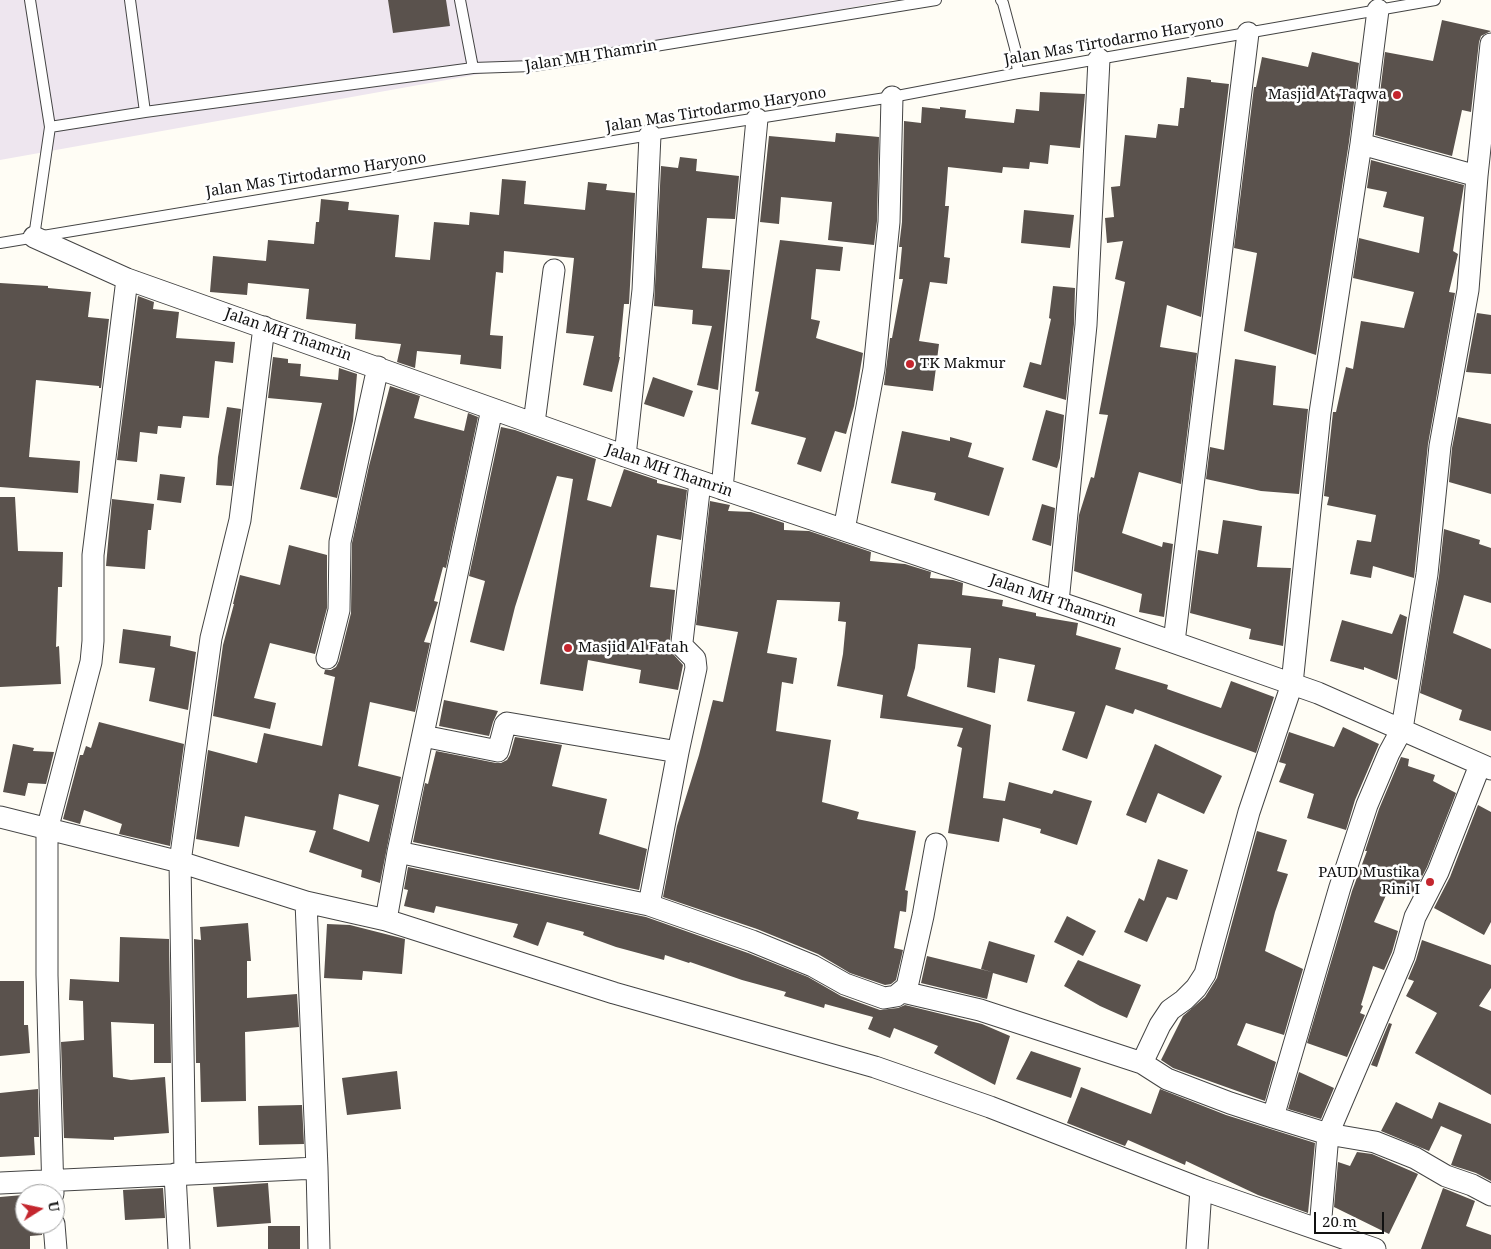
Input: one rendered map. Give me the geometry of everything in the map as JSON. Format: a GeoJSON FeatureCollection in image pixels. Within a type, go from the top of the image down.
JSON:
{"type":"FeatureCollection","features":[{"type":"Feature","properties":{"kind":"street"},"geometry":{"type":"LineString","coordinates":[[1142,1063],[1160,1025],[1170,1010],[1196,988],[1205,974],[1249,812],[1292,684],[1320,414],[1361,144],[1378,10]]}},
{"type":"Feature","properties":{"kind":"street"},"geometry":{"type":"LineString","coordinates":[[1174,642],[1248,33]]}},
{"type":"Feature","properties":{"kind":"street"},"geometry":{"type":"LineString","coordinates":[[1273,1117],[1346,868],[1371,796],[1389,753],[1402,729],[1427,574],[1440,446],[1468,290],[1477,176],[1491,44]]}},
{"type":"Feature","properties":{"kind":"street"},"geometry":{"type":"LineString","coordinates":[[1058,602],[1086,325],[1098,60]]}},
{"type":"Feature","properties":{"kind":"street"},"geometry":{"type":"LineString","coordinates":[[844,530],[874,369],[889,222],[892,97]]}},
{"type":"Feature","properties":{"kind":"street"},"geometry":{"type":"LineString","coordinates":[[722,490],[757,119]]}},
{"type":"Feature","properties":{"kind":"street"},"geometry":{"type":"LineString","coordinates":[[625,456],[643,290],[650,135]]}},
{"type":"Feature","properties":{"kind":"street"},"geometry":{"type":"LineString","coordinates":[[1361,144],[1477,176]]}},
{"type":"Feature","properties":{"kind":"street","name":"Jalan MH Thamrin"},"geometry":{"type":"LineString","coordinates":[[34,237],[127,279],[534,424],[722,490],[1058,602],[1318,693],[1486,767]]}},
{"type":"Feature","properties":{"kind":"street"},"geometry":{"type":"LineString","coordinates":[[534,424],[554,270]]}},
{"type":"Feature","properties":{"kind":"street"},"geometry":{"type":"LineString","coordinates":[[52,1184],[46,830],[91,662],[93,641],[93,555],[127,279]]}},
{"type":"Feature","properties":{"kind":"street"},"geometry":{"type":"LineString","coordinates":[[179,1249],[180,862],[211,638],[240,520],[264,327]]}},
{"type":"Feature","properties":{"kind":"street"},"geometry":{"type":"LineString","coordinates":[[327,658],[339,610],[340,542],[378,367]]}},
{"type":"Feature","properties":{"kind":"street"},"geometry":{"type":"LineString","coordinates":[[386,920],[398,852],[492,408]]}},
{"type":"Feature","properties":{"kind":"street"},"geometry":{"type":"LineString","coordinates":[[649,905],[696,668],[695,659],[683,647],[682,642],[700,482]]}},
{"type":"Feature","properties":{"kind":"street"},"geometry":{"type":"LineString","coordinates":[[423,736],[498,751],[507,723],[678,752]]}},
{"type":"Feature","properties":{"kind":"street"},"geometry":{"type":"LineString","coordinates":[[1320,1229],[1328,1134],[1404,956],[1415,917],[1438,872],[1486,767]]}},
{"type":"Feature","properties":{"kind":"street"},"geometry":{"type":"LineString","coordinates":[[0,817],[180,862],[306,902],[386,920],[614,993],[875,1067],[990,1107],[1201,1188],[1376,1249]]}},
{"type":"Feature","properties":{"kind":"street"},"geometry":{"type":"LineString","coordinates":[[398,852],[649,905],[752,941],[813,966],[845,984],[884,998],[896,996],[903,992],[907,986],[924,916],[936,844]]}},
{"type":"Feature","properties":{"kind":"street"},"geometry":{"type":"LineString","coordinates":[[306,902],[319,1249]]}},
{"type":"Feature","properties":{"kind":"street"},"geometry":{"type":"LineString","coordinates":[[903,992],[980,1010],[1142,1063],[1167,1079],[1273,1117],[1328,1134],[1375,1142],[1415,1158],[1446,1176],[1472,1185],[1491,1195]]}},
{"type":"Feature","properties":{"kind":"street"},"geometry":{"type":"LineString","coordinates":[[65,1187],[180,1174],[317,1168]]}},
{"type":"Feature","properties":{"kind":"street"},"geometry":{"type":"LineString","coordinates":[[0,1183],[15,1184]]}},
{"type":"Feature","properties":{"kind":"street"},"geometry":{"type":"LineString","coordinates":[[1197,1249],[1201,1188]]}},
{"type":"Feature","properties":{"kind":"street"},"geometry":{"type":"LineString","coordinates":[[55,1234],[56,1249]]}},
{"type":"Feature","properties":{"kind":"lane"},"geometry":{"type":"LineString","coordinates":[[30,0],[50,127],[34,237]]}},
{"type":"Feature","properties":{"kind":"lane"},"geometry":{"type":"LineString","coordinates":[[130,0],[145,112]]}},
{"type":"Feature","properties":{"kind":"lane"},"geometry":{"type":"LineString","coordinates":[[460,0],[473,68]]}},
{"type":"Feature","properties":{"kind":"lane","name":"Jalan MH Thamrin"},"geometry":{"type":"LineString","coordinates":[[50,127],[145,112],[473,68],[533,66],[936,0]]}},
{"type":"Feature","properties":{"kind":"lane"},"geometry":{"type":"LineString","coordinates":[[1001,0],[1015,48],[1018,73]]}},
{"type":"Feature","properties":{"kind":"lane","name":"Jalan Mas Tirtodarmo Haryono"},"geometry":{"type":"LineString","coordinates":[[0,243],[650,135],[892,97],[1435,0]]}},
{"type":"Feature","properties":{"kind":"shaded area"},"geometry":{"type":"Polygon","coordinates":[[[0,0],[893,0],[0,160],[0,0]]]}},
{"type":"Feature","properties":{"kind":"building"},"geometry":{"type":"Polygon","coordinates":[[[388,0],[446,0],[450,26],[393,33],[388,0]]]}},
{"type":"Feature","properties":{"kind":"building"},"geometry":{"type":"Polygon","coordinates":[[[1442,20],[1491,31],[1481,36],[1479,42],[1471,112],[1462,110],[1452,156],[1375,135],[1385,52],[1433,61],[1442,20]]]}},
{"type":"Feature","properties":{"kind":"building"},"geometry":{"type":"Polygon","coordinates":[[[1312,52],[1359,63],[1349,142],[1316,355],[1244,331],[1257,253],[1234,248],[1254,87],[1256,87],[1262,57],[1308,67],[1312,52]]]}},
{"type":"Feature","properties":{"kind":"building"},"geometry":{"type":"Polygon","coordinates":[[[1187,77],[1229,84],[1201,317],[1167,305],[1160,347],[1197,353],[1181,484],[1139,472],[1122,533],[1162,547],[1163,542],[1173,544],[1164,617],[1139,612],[1142,594],[1074,571],[1079,515],[1091,477],[1094,478],[1108,415],[1099,414],[1125,282],[1115,279],[1123,241],[1107,243],[1105,218],[1114,217],[1111,187],[1120,186],[1125,135],[1156,138],[1158,124],[1178,126],[1180,108],[1184,108],[1187,77]]]}},
{"type":"Feature","properties":{"kind":"building"},"geometry":{"type":"Polygon","coordinates":[[[1040,92],[1085,94],[1080,148],[1050,145],[1048,164],[1030,162],[1029,169],[1003,167],[1002,173],[948,167],[945,206],[949,206],[944,257],[950,258],[947,284],[930,282],[919,341],[939,344],[933,391],[884,385],[890,338],[892,338],[903,279],[899,279],[902,247],[899,247],[902,222],[904,121],[921,123],[922,107],[940,109],[940,107],[966,110],[965,118],[1014,123],[1016,109],[1039,111],[1040,92]]]}},
{"type":"Feature","properties":{"kind":"building"},"geometry":{"type":"Polygon","coordinates":[[[836,133],[879,137],[877,221],[874,245],[828,240],[832,202],[781,197],[779,224],[760,222],[769,136],[835,142],[836,133]]]}},
{"type":"Feature","properties":{"kind":"building"},"geometry":{"type":"Polygon","coordinates":[[[680,157],[697,159],[696,171],[739,176],[735,219],[707,218],[702,268],[730,270],[718,390],[697,385],[712,326],[692,324],[693,310],[654,306],[661,166],[678,168],[680,157]]]}},
{"type":"Feature","properties":{"kind":"building"},"geometry":{"type":"Polygon","coordinates":[[[1371,160],[1464,185],[1453,251],[1458,254],[1449,292],[1455,293],[1428,444],[1414,578],[1373,566],[1371,578],[1350,574],[1357,540],[1371,542],[1376,515],[1327,505],[1329,497],[1324,496],[1333,412],[1336,412],[1346,367],[1353,369],[1361,321],[1404,328],[1414,292],[1353,278],[1359,238],[1419,253],[1424,217],[1383,207],[1387,192],[1367,188],[1371,160]]]}},
{"type":"Feature","properties":{"kind":"building"},"geometry":{"type":"Polygon","coordinates":[[[502,179],[526,181],[524,204],[585,210],[588,182],[607,184],[606,190],[635,193],[629,304],[624,304],[620,357],[612,392],[583,385],[594,336],[566,333],[574,258],[504,251],[503,273],[496,272],[490,335],[503,336],[501,369],[460,364],[461,355],[417,351],[415,368],[397,362],[401,344],[355,339],[356,324],[306,319],[309,289],[248,283],[247,295],[210,292],[213,256],[266,261],[268,240],[314,244],[316,222],[319,222],[321,199],[349,202],[348,210],[399,215],[395,257],[430,260],[434,222],[469,225],[470,212],[499,215],[502,179]]]}},
{"type":"Feature","properties":{"kind":"building"},"geometry":{"type":"Polygon","coordinates":[[[1024,210],[1074,215],[1070,248],[1021,243],[1024,210]]]}},
{"type":"Feature","properties":{"kind":"building"},"geometry":{"type":"Polygon","coordinates":[[[780,240],[843,247],[840,271],[816,269],[811,319],[820,321],[816,338],[863,353],[854,406],[846,434],[835,431],[821,472],[797,464],[806,438],[751,424],[759,392],[755,391],[780,240]]]}},
{"type":"Feature","properties":{"kind":"building"},"geometry":{"type":"Polygon","coordinates":[[[0,283],[48,286],[48,288],[91,292],[88,317],[109,319],[101,388],[99,386],[36,380],[29,457],[80,461],[78,493],[0,487],[0,283]]]}},
{"type":"Feature","properties":{"kind":"building"},"geometry":{"type":"Polygon","coordinates":[[[1053,286],[1075,288],[1074,324],[1066,400],[1023,387],[1030,362],[1041,365],[1051,319],[1049,318],[1053,286]]]}},
{"type":"Feature","properties":{"kind":"building"},"geometry":{"type":"Polygon","coordinates":[[[138,296],[154,302],[153,309],[179,312],[176,338],[235,342],[233,363],[215,361],[209,418],[183,416],[181,428],[158,426],[157,434],[140,432],[137,462],[117,460],[138,296]]]}},
{"type":"Feature","properties":{"kind":"building"},"geometry":{"type":"Polygon","coordinates":[[[1477,313],[1491,315],[1491,374],[1466,372],[1477,313]]]}},
{"type":"Feature","properties":{"kind":"building"},"geometry":{"type":"Polygon","coordinates":[[[273,357],[288,359],[288,363],[301,364],[300,376],[338,380],[339,368],[357,374],[353,421],[337,498],[300,489],[322,403],[268,398],[273,357]]]}},
{"type":"Feature","properties":{"kind":"building"},"geometry":{"type":"Polygon","coordinates":[[[1235,359],[1276,366],[1273,405],[1308,409],[1299,494],[1261,491],[1206,479],[1210,447],[1224,450],[1235,359]]]}},
{"type":"Feature","properties":{"kind":"building"},"geometry":{"type":"Polygon","coordinates":[[[653,377],[693,391],[684,417],[644,404],[653,377]]]}},
{"type":"Feature","properties":{"kind":"building"},"geometry":{"type":"Polygon","coordinates":[[[390,386],[420,396],[414,418],[464,431],[468,413],[478,417],[446,568],[443,567],[434,601],[438,602],[424,642],[430,643],[415,712],[370,702],[358,766],[401,777],[380,883],[361,877],[362,870],[309,852],[316,831],[245,816],[239,847],[196,839],[208,750],[257,763],[264,733],[322,746],[335,677],[324,674],[325,670],[331,670],[336,667],[339,661],[351,613],[352,543],[369,466],[390,386]],[[339,794],[333,829],[369,842],[379,805],[339,794]]]}},
{"type":"Feature","properties":{"kind":"building"},"geometry":{"type":"Polygon","coordinates":[[[227,407],[241,409],[232,486],[216,485],[218,457],[227,407]]]}},
{"type":"Feature","properties":{"kind":"building"},"geometry":{"type":"Polygon","coordinates":[[[1046,410],[1064,415],[1060,458],[1057,468],[1032,460],[1046,410]]]}},
{"type":"Feature","properties":{"kind":"building"},"geometry":{"type":"Polygon","coordinates":[[[1458,417],[1491,424],[1491,494],[1449,482],[1452,448],[1458,417]]]}},
{"type":"Feature","properties":{"kind":"building"},"geometry":{"type":"Polygon","coordinates":[[[501,427],[515,430],[596,459],[587,500],[611,507],[624,469],[657,480],[657,483],[687,490],[681,540],[657,535],[650,587],[675,590],[670,641],[674,655],[683,665],[678,690],[639,683],[641,670],[588,660],[583,691],[540,684],[573,479],[557,476],[515,607],[504,651],[470,642],[485,581],[469,576],[501,427]]]}},
{"type":"Feature","properties":{"kind":"building"},"geometry":{"type":"Polygon","coordinates":[[[902,431],[950,441],[950,437],[972,443],[968,457],[1004,468],[989,516],[934,500],[936,493],[891,483],[902,431]]]}},
{"type":"Feature","properties":{"kind":"building"},"geometry":{"type":"Polygon","coordinates":[[[160,474],[185,477],[181,503],[157,500],[160,474]]]}},
{"type":"Feature","properties":{"kind":"building"},"geometry":{"type":"Polygon","coordinates":[[[0,497],[15,497],[18,551],[63,552],[62,587],[58,587],[56,647],[59,646],[61,684],[0,687],[0,497]]]}},
{"type":"Feature","properties":{"kind":"building"},"geometry":{"type":"Polygon","coordinates":[[[112,499],[154,504],[151,530],[148,530],[145,569],[106,566],[112,499]]]}},
{"type":"Feature","properties":{"kind":"building"},"geometry":{"type":"Polygon","coordinates":[[[710,501],[730,505],[728,511],[751,512],[784,523],[784,530],[809,531],[871,552],[870,561],[905,564],[931,572],[930,578],[963,583],[962,595],[1003,600],[1002,606],[1036,613],[1036,616],[1078,623],[1076,635],[1121,648],[1115,669],[1168,685],[1167,689],[1221,708],[1231,681],[1274,697],[1256,753],[1135,709],[1133,714],[1106,705],[1087,759],[1062,750],[1075,712],[1027,701],[1035,665],[999,658],[995,693],[967,687],[971,648],[918,644],[915,668],[907,696],[991,725],[983,798],[1005,801],[1009,782],[1052,794],[1054,790],[1092,801],[1077,845],[1040,833],[1041,829],[1003,818],[999,842],[948,833],[962,748],[957,746],[963,728],[880,718],[883,695],[837,686],[846,622],[838,621],[840,602],[777,600],[767,653],[797,658],[793,684],[782,682],[776,731],[831,740],[822,802],[859,812],[857,819],[916,831],[905,890],[908,891],[906,912],[900,911],[894,948],[903,950],[896,980],[891,984],[885,985],[850,973],[818,954],[757,929],[663,897],[677,826],[699,755],[713,700],[723,702],[738,632],[696,625],[710,501]]]}},
{"type":"Feature","properties":{"kind":"building"},"geometry":{"type":"Polygon","coordinates":[[[1042,504],[1055,508],[1051,546],[1032,540],[1042,504]]]}},
{"type":"Feature","properties":{"kind":"building"},"geometry":{"type":"Polygon","coordinates":[[[1223,520],[1262,526],[1257,567],[1291,568],[1283,646],[1249,639],[1251,629],[1190,613],[1198,550],[1218,554],[1223,520]]]}},
{"type":"Feature","properties":{"kind":"building"},"geometry":{"type":"Polygon","coordinates":[[[1444,529],[1480,540],[1479,544],[1491,548],[1491,603],[1464,595],[1453,633],[1491,649],[1491,731],[1459,720],[1462,710],[1420,693],[1439,576],[1444,529]]]}},
{"type":"Feature","properties":{"kind":"building"},"geometry":{"type":"Polygon","coordinates":[[[289,545],[327,555],[327,608],[315,654],[270,643],[254,698],[276,703],[270,729],[213,716],[223,645],[240,575],[280,585],[289,545]]]}},
{"type":"Feature","properties":{"kind":"building"},"geometry":{"type":"Polygon","coordinates":[[[1400,614],[1407,617],[1397,680],[1364,667],[1364,670],[1330,661],[1342,620],[1392,634],[1400,614]]]}},
{"type":"Feature","properties":{"kind":"building"},"geometry":{"type":"Polygon","coordinates":[[[123,629],[171,636],[170,646],[196,652],[188,710],[149,701],[155,668],[119,663],[123,629]]]}},
{"type":"Feature","properties":{"kind":"building"},"geometry":{"type":"Polygon","coordinates":[[[444,700],[498,711],[489,736],[439,726],[444,700]]]}},
{"type":"Feature","properties":{"kind":"building"},"geometry":{"type":"Polygon","coordinates":[[[99,722],[184,744],[170,846],[119,834],[122,824],[84,810],[80,824],[63,819],[80,755],[83,755],[86,746],[91,748],[99,722]]]}},
{"type":"Feature","properties":{"kind":"building"},"geometry":{"type":"Polygon","coordinates":[[[1343,727],[1379,744],[1355,800],[1346,830],[1307,818],[1314,794],[1279,782],[1286,764],[1279,762],[1289,732],[1334,747],[1343,727]]]}},
{"type":"Feature","properties":{"kind":"building"},"geometry":{"type":"Polygon","coordinates":[[[515,737],[562,745],[552,786],[607,799],[599,834],[647,849],[639,890],[413,842],[425,783],[428,784],[436,751],[501,763],[507,760],[510,755],[515,737]]]}},
{"type":"Feature","properties":{"kind":"building"},"geometry":{"type":"Polygon","coordinates":[[[13,744],[34,748],[33,751],[54,752],[46,784],[28,783],[25,796],[3,792],[13,744]]]}},
{"type":"Feature","properties":{"kind":"building"},"geometry":{"type":"Polygon","coordinates":[[[1155,744],[1222,776],[1204,814],[1158,793],[1146,823],[1126,815],[1155,744]]]}},
{"type":"Feature","properties":{"kind":"building"},"geometry":{"type":"Polygon","coordinates":[[[1401,757],[1409,759],[1408,766],[1435,775],[1433,781],[1456,793],[1427,867],[1412,896],[1391,884],[1374,922],[1398,931],[1384,970],[1373,966],[1361,1005],[1363,1006],[1360,1013],[1365,1015],[1347,1057],[1307,1043],[1352,891],[1367,851],[1365,851],[1379,809],[1401,757]]]}},
{"type":"Feature","properties":{"kind":"building"},"geometry":{"type":"Polygon","coordinates":[[[1478,805],[1491,812],[1491,922],[1484,935],[1434,908],[1450,877],[1478,805]]]}},
{"type":"Feature","properties":{"kind":"building"},"geometry":{"type":"Polygon","coordinates":[[[1257,831],[1287,840],[1277,871],[1288,874],[1275,912],[1265,951],[1303,969],[1284,1035],[1246,1023],[1237,1045],[1276,1062],[1265,1101],[1173,1068],[1161,1060],[1183,1016],[1205,997],[1217,978],[1257,831]]]}},
{"type":"Feature","properties":{"kind":"building"},"geometry":{"type":"Polygon","coordinates":[[[1158,859],[1188,870],[1177,900],[1167,897],[1147,942],[1124,932],[1139,898],[1144,901],[1158,859]]]}},
{"type":"Feature","properties":{"kind":"building"},"geometry":{"type":"Polygon","coordinates":[[[408,867],[646,917],[748,953],[808,977],[841,996],[880,1010],[898,1008],[905,1005],[982,1024],[1010,1036],[995,1085],[934,1053],[938,1046],[894,1028],[890,1038],[868,1029],[873,1017],[825,1004],[824,1008],[784,996],[786,992],[742,980],[690,962],[665,955],[664,960],[616,947],[583,935],[584,932],[547,922],[538,946],[513,937],[518,924],[436,906],[434,913],[404,906],[408,890],[404,889],[408,867]]]}},
{"type":"Feature","properties":{"kind":"building"},"geometry":{"type":"Polygon","coordinates":[[[1067,916],[1096,931],[1083,956],[1054,942],[1067,916]]]}},
{"type":"Feature","properties":{"kind":"building"},"geometry":{"type":"Polygon","coordinates":[[[248,923],[251,961],[247,961],[247,998],[297,994],[299,1027],[245,1032],[246,1101],[201,1102],[200,1063],[196,1063],[194,939],[201,940],[200,927],[248,923]]]}},
{"type":"Feature","properties":{"kind":"building"},"geometry":{"type":"Polygon","coordinates":[[[327,924],[350,925],[405,939],[402,974],[363,971],[362,980],[324,978],[327,924]]]}},
{"type":"Feature","properties":{"kind":"building"},"geometry":{"type":"Polygon","coordinates":[[[120,937],[169,939],[171,1063],[154,1063],[154,1024],[111,1022],[113,1077],[131,1080],[165,1077],[169,1133],[114,1137],[114,1140],[64,1138],[61,1042],[84,1040],[83,1001],[69,1000],[70,979],[119,982],[120,937]]]}},
{"type":"Feature","properties":{"kind":"building"},"geometry":{"type":"Polygon","coordinates":[[[1422,940],[1491,965],[1491,988],[1479,1006],[1491,1011],[1491,1095],[1415,1053],[1437,1013],[1406,996],[1414,981],[1408,979],[1422,940]]]}},
{"type":"Feature","properties":{"kind":"building"},"geometry":{"type":"Polygon","coordinates":[[[989,941],[1035,955],[1027,983],[993,973],[987,999],[921,983],[927,956],[992,972],[981,969],[989,941]]]}},
{"type":"Feature","properties":{"kind":"building"},"geometry":{"type":"Polygon","coordinates":[[[1078,960],[1141,985],[1127,1018],[1100,1006],[1064,986],[1078,960]]]}},
{"type":"Feature","properties":{"kind":"building"},"geometry":{"type":"Polygon","coordinates":[[[0,981],[24,981],[24,1025],[28,1025],[30,1053],[0,1056],[0,981]]]}},
{"type":"Feature","properties":{"kind":"building"},"geometry":{"type":"Polygon","coordinates":[[[1389,1023],[1392,1024],[1377,1067],[1371,1065],[1389,1023]]]}},
{"type":"Feature","properties":{"kind":"building"},"geometry":{"type":"Polygon","coordinates":[[[1031,1051],[1081,1068],[1071,1098],[1016,1079],[1031,1051]]]}},
{"type":"Feature","properties":{"kind":"building"},"geometry":{"type":"Polygon","coordinates":[[[397,1071],[401,1109],[347,1115],[342,1078],[397,1071]]]}},
{"type":"Feature","properties":{"kind":"building"},"geometry":{"type":"Polygon","coordinates":[[[1299,1072],[1334,1088],[1321,1119],[1288,1109],[1299,1072]]]}},
{"type":"Feature","properties":{"kind":"building"},"geometry":{"type":"Polygon","coordinates":[[[1081,1087],[1151,1114],[1160,1089],[1226,1115],[1315,1143],[1308,1213],[1258,1195],[1186,1161],[1185,1165],[1128,1140],[1125,1146],[1067,1123],[1081,1087]]]}},
{"type":"Feature","properties":{"kind":"building"},"geometry":{"type":"Polygon","coordinates":[[[38,1089],[39,1137],[34,1137],[35,1155],[0,1157],[0,1093],[38,1089]]]}},
{"type":"Feature","properties":{"kind":"building"},"geometry":{"type":"Polygon","coordinates":[[[1396,1102],[1432,1119],[1439,1102],[1491,1124],[1491,1181],[1476,1173],[1451,1165],[1462,1135],[1441,1126],[1429,1151],[1381,1131],[1396,1102]]]}},
{"type":"Feature","properties":{"kind":"building"},"geometry":{"type":"Polygon","coordinates":[[[302,1105],[304,1144],[259,1145],[258,1106],[302,1105]]]}},
{"type":"Feature","properties":{"kind":"building"},"geometry":{"type":"Polygon","coordinates":[[[1357,1152],[1372,1154],[1418,1174],[1389,1234],[1334,1207],[1338,1162],[1350,1166],[1357,1152]]]}},
{"type":"Feature","properties":{"kind":"building"},"geometry":{"type":"Polygon","coordinates":[[[268,1183],[271,1223],[217,1227],[213,1187],[268,1183]]]}},
{"type":"Feature","properties":{"kind":"building"},"geometry":{"type":"Polygon","coordinates":[[[163,1188],[165,1218],[125,1220],[123,1190],[163,1188]]]}},
{"type":"Feature","properties":{"kind":"building"},"geometry":{"type":"Polygon","coordinates":[[[1443,1188],[1475,1201],[1466,1226],[1491,1235],[1491,1249],[1421,1249],[1443,1188]]]}},
{"type":"Feature","properties":{"kind":"building"},"geometry":{"type":"Polygon","coordinates":[[[15,1196],[15,1234],[42,1234],[30,1236],[30,1249],[0,1249],[0,1197],[15,1196]]]}},
{"type":"Feature","properties":{"kind":"building"},"geometry":{"type":"Polygon","coordinates":[[[268,1226],[300,1226],[300,1249],[268,1249],[268,1226]]]}},
{"type":"Feature","properties":{"kind":"place","name":"Masjid At Taqwa"},"geometry":{"type":"Point","coordinates":[1397,95]}},
{"type":"Feature","properties":{"kind":"place","name":"TK Makmur"},"geometry":{"type":"Point","coordinates":[910,364]}},
{"type":"Feature","properties":{"kind":"place","name":"Masjid Al Fatah"},"geometry":{"type":"Point","coordinates":[568,648]}},
{"type":"Feature","properties":{"kind":"place","name":"PAUD Mustika Rini I"},"geometry":{"type":"Point","coordinates":[1430,882]}}]}
